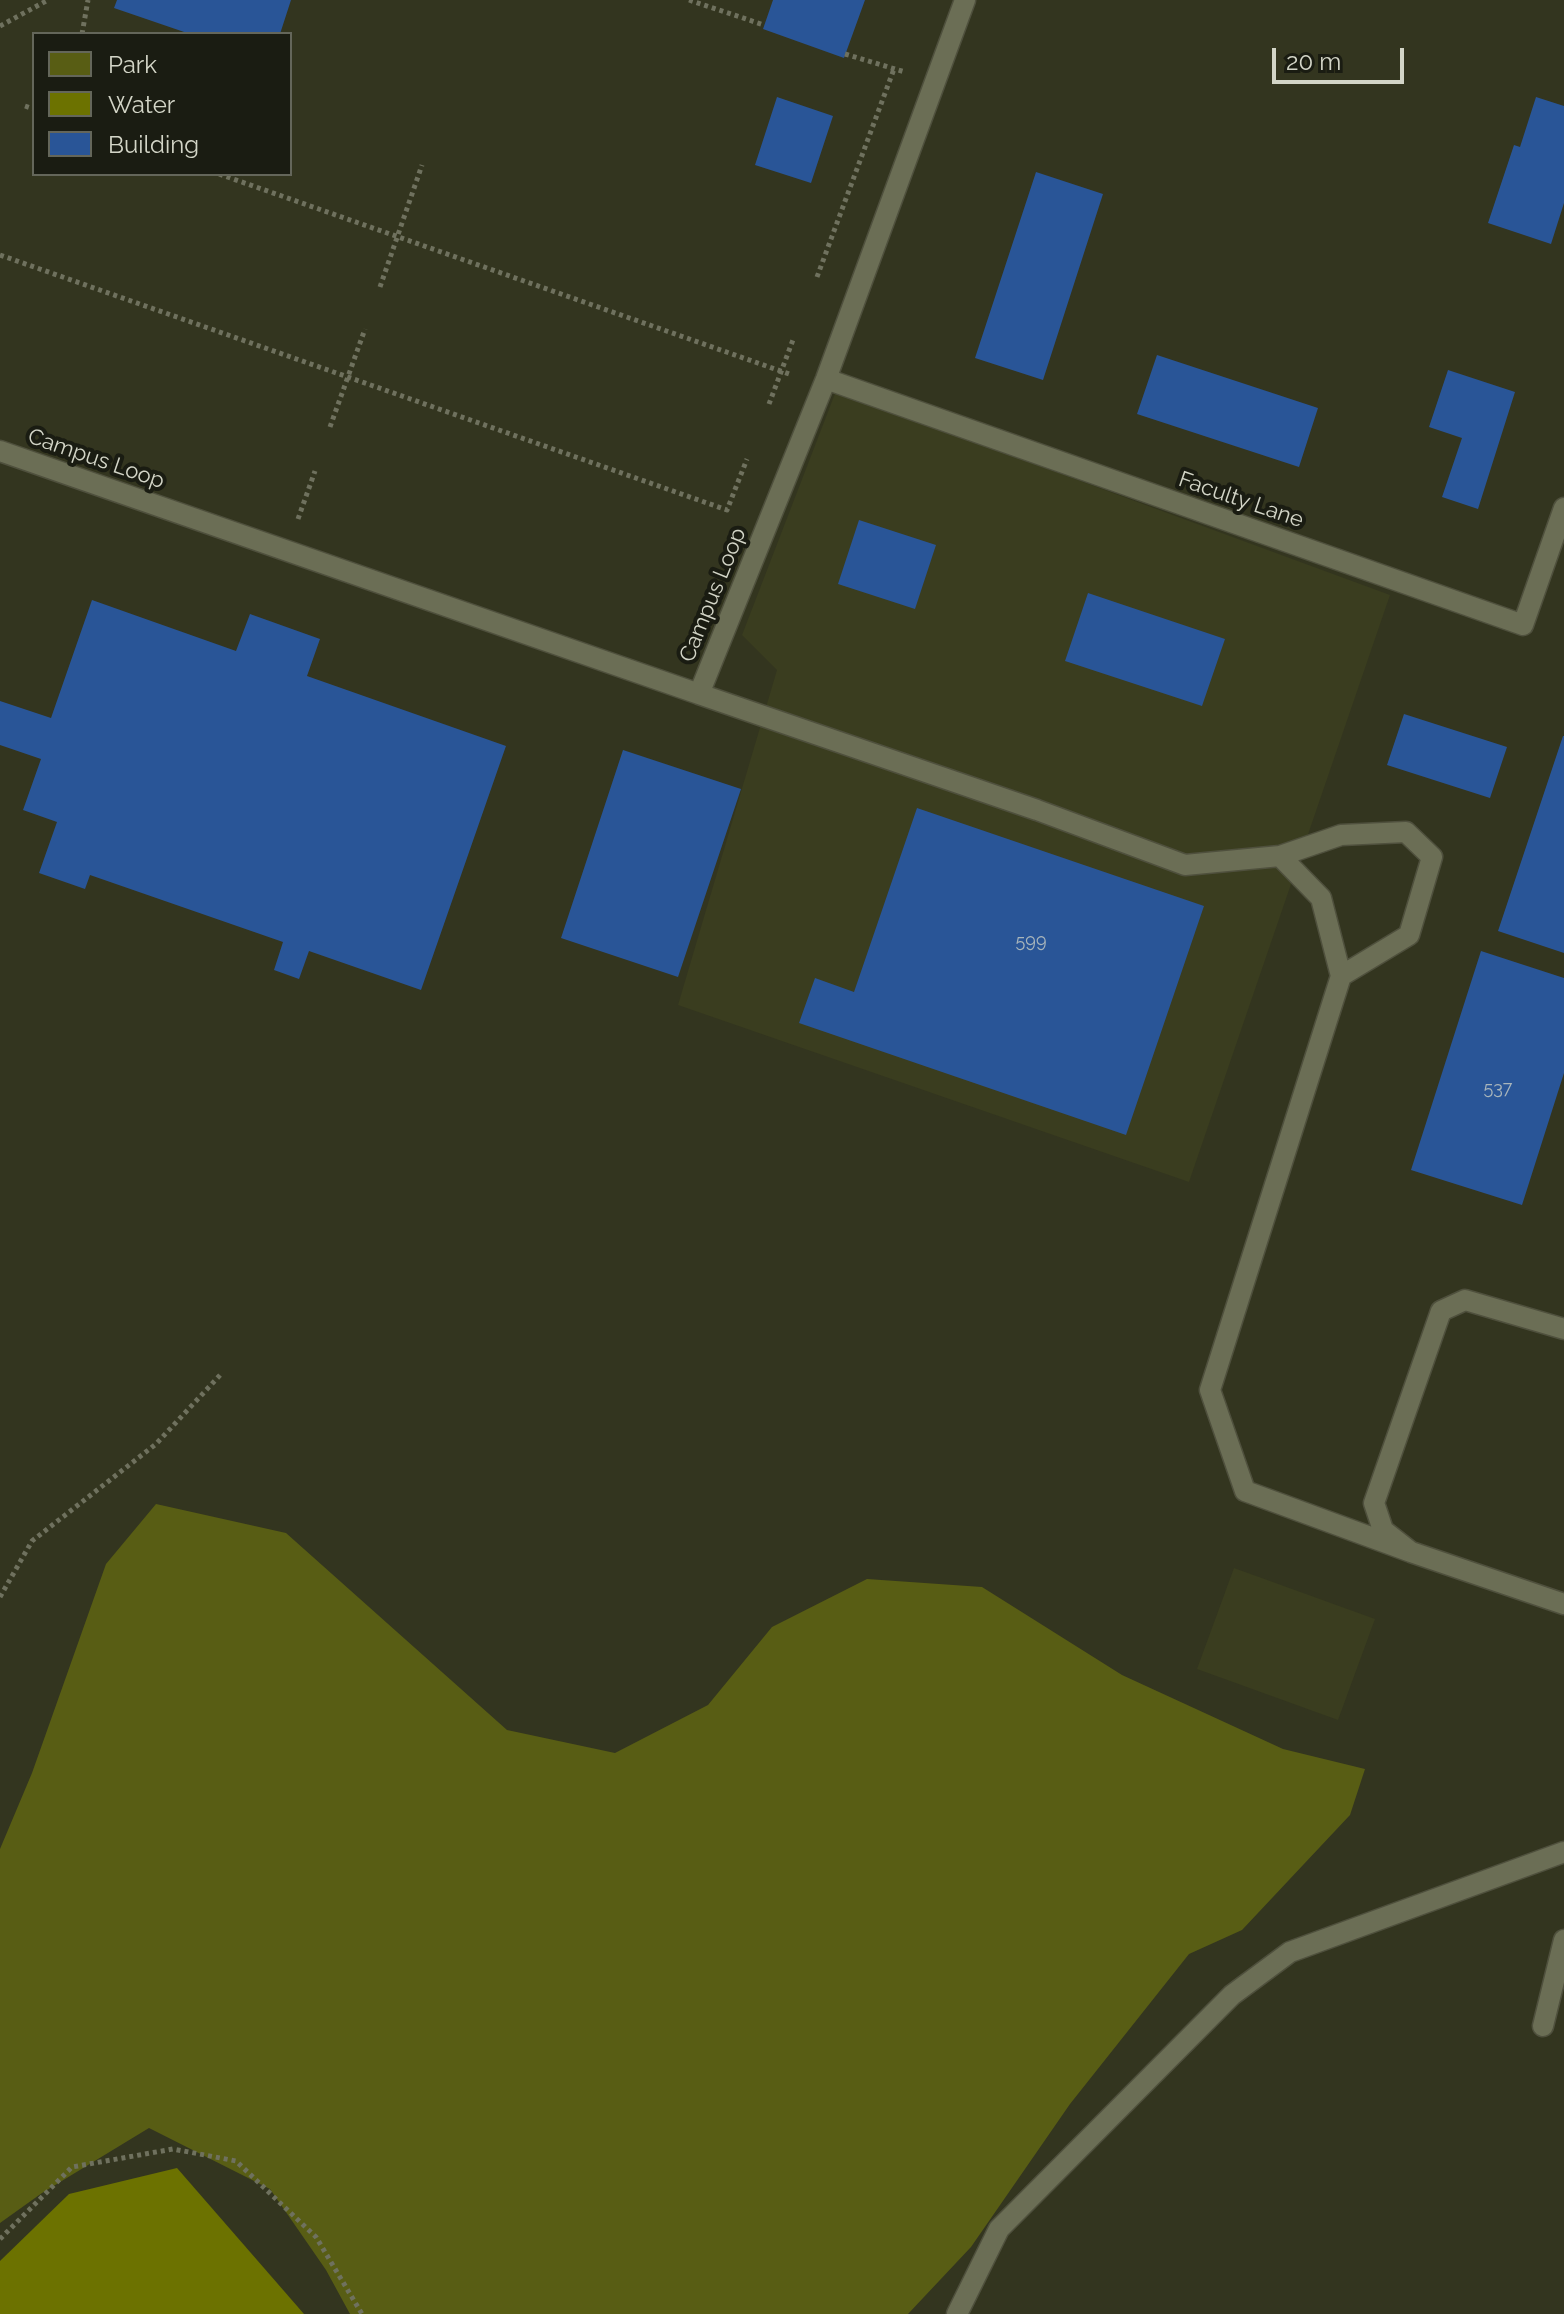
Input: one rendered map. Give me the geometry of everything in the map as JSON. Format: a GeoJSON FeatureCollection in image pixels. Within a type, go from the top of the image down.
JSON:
{"type":"FeatureCollection","features":[{"type":"Feature","properties":{"kind":"lane","name":"Campus Loop"},"geometry":{"type":"LineString","coordinates":[[0,451],[699,694],[826,379],[965,0]]}},
{"type":"Feature","properties":{"kind":"lane","name":"Faculty Lane"},"geometry":{"type":"LineString","coordinates":[[826,379],[1523,625],[1564,508]]}},
{"type":"Feature","properties":{"kind":"lane"},"geometry":{"type":"LineString","coordinates":[[699,694],[1037,810],[1185,865],[1280,856],[1341,835],[1406,832],[1432,857],[1409,935],[1341,976]]}},
{"type":"Feature","properties":{"kind":"lane"},"geometry":{"type":"LineString","coordinates":[[1280,856],[1321,898],[1341,976],[1210,1390],[1245,1491],[1564,1604]]}},
{"type":"Feature","properties":{"kind":"lane"},"geometry":{"type":"LineString","coordinates":[[1411,1552],[1383,1530],[1374,1503],[1441,1311],[1465,1300],[1564,1329]]}},
{"type":"Feature","properties":{"kind":"lane"},"geometry":{"type":"LineString","coordinates":[[957,2314],[999,2229],[1232,1995],[1290,1952],[1564,1852]]}},
{"type":"Feature","properties":{"kind":"lane"},"geometry":{"type":"LineString","coordinates":[[1543,2026],[1564,1940]]}},
{"type":"Feature","properties":{"kind":"path"},"geometry":{"type":"LineString","coordinates":[[0,26],[48,0]]}},
{"type":"Feature","properties":{"kind":"path"},"geometry":{"type":"LineString","coordinates":[[82,32],[88,0]]}},
{"type":"Feature","properties":{"kind":"path"},"geometry":{"type":"LineString","coordinates":[[689,0],[764,25]]}},
{"type":"Feature","properties":{"kind":"path"},"geometry":{"type":"LineString","coordinates":[[845,54],[905,72],[910,58]]}},
{"type":"Feature","properties":{"kind":"path"},"geometry":{"type":"LineString","coordinates":[[817,277],[894,69]]}},
{"type":"Feature","properties":{"kind":"path"},"geometry":{"type":"LineString","coordinates":[[25,106],[32,108]]}},
{"type":"Feature","properties":{"kind":"path"},"geometry":{"type":"LineString","coordinates":[[380,287],[422,165]]}},
{"type":"Feature","properties":{"kind":"path"},"geometry":{"type":"LineString","coordinates":[[225,176],[796,377],[826,379]]}},
{"type":"Feature","properties":{"kind":"path"},"geometry":{"type":"LineString","coordinates":[[0,255],[727,510],[747,459]]}},
{"type":"Feature","properties":{"kind":"path"},"geometry":{"type":"LineString","coordinates":[[330,427],[365,329]]}},
{"type":"Feature","properties":{"kind":"path"},"geometry":{"type":"LineString","coordinates":[[769,404],[794,337]]}},
{"type":"Feature","properties":{"kind":"path"},"geometry":{"type":"LineString","coordinates":[[287,552],[315,471]]}},
{"type":"Feature","properties":{"kind":"path"},"geometry":{"type":"LineString","coordinates":[[0,1597],[32,1541],[156,1444],[222,1373]]}},
{"type":"Feature","properties":{"kind":"path"},"geometry":{"type":"LineString","coordinates":[[0,2239],[72,2167],[173,2149],[236,2161],[316,2237],[362,2314]]}},
{"type":"Feature","properties":{"kind":"shaded area"},"geometry":{"type":"Polygon","coordinates":[[[836,391],[1390,595],[1189,1182],[678,1005],[777,670],[742,635],[836,391]]]}},
{"type":"Feature","properties":{"kind":"shaded area"},"geometry":{"type":"Polygon","coordinates":[[[1234,1568],[1375,1619],[1338,1720],[1197,1669],[1234,1568]]]}},
{"type":"Feature","properties":{"kind":"green space"},"geometry":{"type":"Polygon","coordinates":[[[156,1504],[286,1533],[507,1730],[615,1753],[708,1705],[772,1627],[867,1579],[982,1587],[1122,1675],[1283,1749],[1365,1769],[1350,1815],[1242,1930],[1189,1954],[1070,2104],[971,2247],[908,2314],[350,2314],[326,2270],[270,2189],[149,2128],[42,2193],[0,2223],[0,1849],[32,1773],[106,1564],[156,1504]]]}},
{"type":"Feature","properties":{"kind":"water"},"geometry":{"type":"Polygon","coordinates":[[[177,2168],[304,2314],[0,2314],[0,2261],[69,2194],[177,2168]]]}},
{"type":"Feature","properties":{"kind":"building"},"geometry":{"type":"Polygon","coordinates":[[[117,0],[291,0],[281,32],[184,32],[114,8],[117,0]]]}},
{"type":"Feature","properties":{"kind":"building"},"geometry":{"type":"Polygon","coordinates":[[[773,0],[865,0],[844,58],[763,29],[773,0]]]}},
{"type":"Feature","properties":{"kind":"building"},"geometry":{"type":"Polygon","coordinates":[[[777,97],[833,116],[811,183],[755,165],[777,97]]]}},
{"type":"Feature","properties":{"kind":"building"},"geometry":{"type":"Polygon","coordinates":[[[1536,97],[1564,106],[1564,203],[1551,244],[1488,223],[1514,145],[1520,147],[1536,97]]]}},
{"type":"Feature","properties":{"kind":"building"},"geometry":{"type":"Polygon","coordinates":[[[1036,172],[1103,194],[1043,380],[975,358],[1036,172]]]}},
{"type":"Feature","properties":{"kind":"building"},"geometry":{"type":"Polygon","coordinates":[[[1157,355],[1318,408],[1299,467],[1137,414],[1157,355]]]}},
{"type":"Feature","properties":{"kind":"building"},"geometry":{"type":"Polygon","coordinates":[[[1448,370],[1515,392],[1478,509],[1442,497],[1462,438],[1429,427],[1448,370]]]}},
{"type":"Feature","properties":{"kind":"building"},"geometry":{"type":"Polygon","coordinates":[[[859,520],[936,545],[915,609],[838,584],[859,520]]]}},
{"type":"Feature","properties":{"kind":"building"},"geometry":{"type":"Polygon","coordinates":[[[1088,593],[1225,639],[1202,706],[1065,661],[1088,593]]]}},
{"type":"Feature","properties":{"kind":"building"},"geometry":{"type":"Polygon","coordinates":[[[92,600],[236,651],[250,614],[320,639],[307,676],[506,746],[421,990],[309,951],[299,979],[274,970],[283,942],[90,875],[85,889],[39,873],[57,822],[23,810],[41,759],[0,745],[0,701],[51,718],[92,600]]]}},
{"type":"Feature","properties":{"kind":"building"},"geometry":{"type":"Polygon","coordinates":[[[1404,714],[1507,747],[1490,798],[1387,765],[1404,714]]]}},
{"type":"Feature","properties":{"kind":"building"},"geometry":{"type":"Polygon","coordinates":[[[1564,736],[1564,953],[1498,931],[1564,736]]]}},
{"type":"Feature","properties":{"kind":"building"},"geometry":{"type":"Polygon","coordinates":[[[623,750],[741,789],[678,977],[561,938],[623,750]]]}},
{"type":"Feature","properties":{"kind":"building"},"geometry":{"type":"Polygon","coordinates":[[[917,808],[1204,906],[1126,1135],[799,1023],[815,978],[854,992],[917,808]]]}},
{"type":"Feature","properties":{"kind":"building"},"geometry":{"type":"Polygon","coordinates":[[[1481,951],[1564,978],[1564,1073],[1522,1205],[1411,1170],[1481,951]]]}}]}
